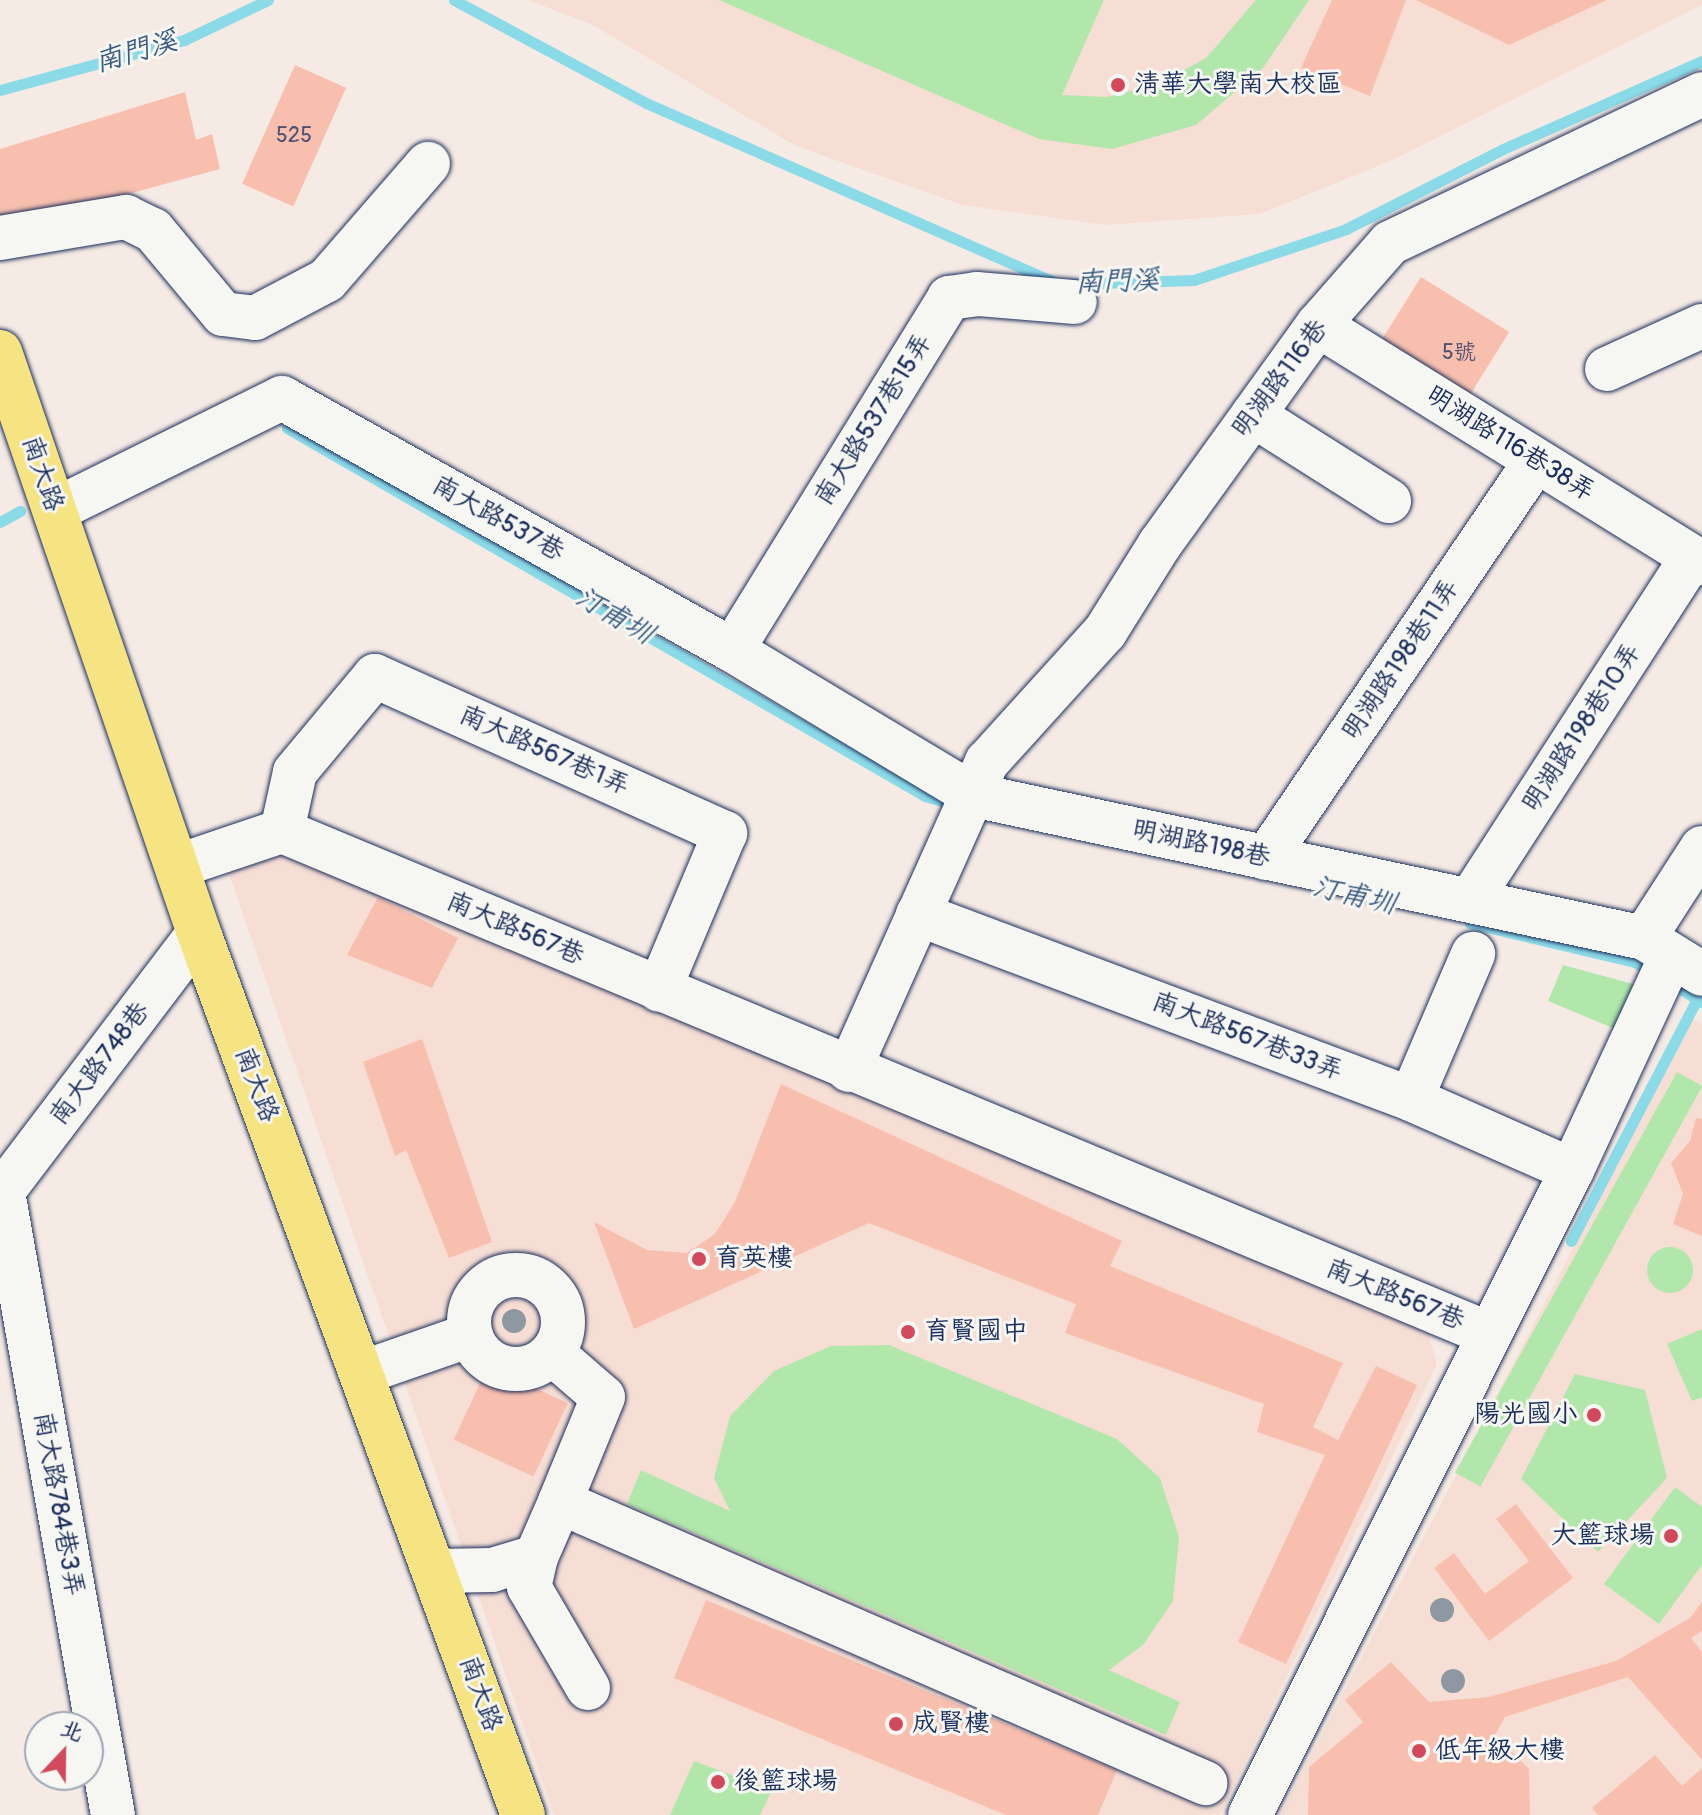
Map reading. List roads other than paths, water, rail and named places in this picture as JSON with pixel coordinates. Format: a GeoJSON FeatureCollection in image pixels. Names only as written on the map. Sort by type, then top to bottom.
{"type":"FeatureCollection","features":[{"type":"Feature","properties":{"kind":"main road","name":"南大路"},"geometry":{"type":"LineString","coordinates":[[0,352],[199,933],[364,1372],[523,1815]]}},
{"type":"Feature","properties":{"kind":"lane","name":"明湖路116巷"},"geometry":{"type":"LineString","coordinates":[[973,795],[987,762],[1105,632],[1160,544],[1318,325],[1390,243],[1702,94]]}},
{"type":"Feature","properties":{"kind":"lane"},"geometry":{"type":"LineString","coordinates":[[0,238],[126,217],[153,230],[223,314],[255,318],[327,280],[428,164]]}},
{"type":"Feature","properties":{"kind":"lane","name":"南大路537巷15弄"},"geometry":{"type":"LineString","coordinates":[[732,650],[949,298],[977,294],[1075,302]]}},
{"type":"Feature","properties":{"kind":"lane","name":"明湖路116巷38弄"},"geometry":{"type":"LineString","coordinates":[[1318,325],[1697,560]]}},
{"type":"Feature","properties":{"kind":"lane"},"geometry":{"type":"LineString","coordinates":[[1607,369],[1702,326]]}},
{"type":"Feature","properties":{"kind":"lane","name":"南大路537巷"},"geometry":{"type":"LineString","coordinates":[[55,510],[282,398],[732,650],[973,795]]}},
{"type":"Feature","properties":{"kind":"lane"},"geometry":{"type":"LineString","coordinates":[[1253,415],[1389,501]]}},
{"type":"Feature","properties":{"kind":"lane","name":"明湖路198巷11弄"},"geometry":{"type":"LineString","coordinates":[[1266,858],[1536,461]]}},
{"type":"Feature","properties":{"kind":"lane","name":"明湖路198巷10弄"},"geometry":{"type":"LineString","coordinates":[[1471,899],[1697,560]]}},
{"type":"Feature","properties":{"kind":"lane","name":"南大路567巷1弄"},"geometry":{"type":"LineString","coordinates":[[282,831],[295,772],[375,676],[725,833],[659,990]]}},
{"type":"Feature","properties":{"kind":"lane"},"geometry":{"type":"LineString","coordinates":[[849,1070],[973,795]]}},
{"type":"Feature","properties":{"kind":"lane","name":"明湖路198巷"},"geometry":{"type":"LineString","coordinates":[[973,795],[1471,899],[1667,967]]}},
{"type":"Feature","properties":{"kind":"lane"},"geometry":{"type":"LineString","coordinates":[[178,866],[282,831]]}},
{"type":"Feature","properties":{"kind":"lane","name":"南大路567巷"},"geometry":{"type":"LineString","coordinates":[[282,831],[849,1070],[1489,1334],[1250,1815]]}},
{"type":"Feature","properties":{"kind":"lane"},"geometry":{"type":"LineString","coordinates":[[1489,1334],[1572,1170],[1667,967],[1702,848]]}},
{"type":"Feature","properties":{"kind":"lane","name":"南大路567巷33弄"},"geometry":{"type":"LineString","coordinates":[[918,914],[1411,1099],[1572,1170]]}},
{"type":"Feature","properties":{"kind":"lane","name":"南大路748巷"},"geometry":{"type":"LineString","coordinates":[[2,1194],[199,933]]}},
{"type":"Feature","properties":{"kind":"lane"},"geometry":{"type":"LineString","coordinates":[[1411,1099],[1473,954]]}},
{"type":"Feature","properties":{"kind":"lane","name":"南大路784巷3弄"},"geometry":{"type":"LineString","coordinates":[[2,1194],[113,1815]]}},
{"type":"Feature","properties":{"kind":"lane"},"geometry":{"type":"LineString","coordinates":[[529,1277],[544,1284],[561,1309],[560,1340],[552,1353],[528,1368],[500,1365],[487,1358],[471,1335],[472,1307],[478,1294],[501,1278],[529,1277]]}},
{"type":"Feature","properties":{"kind":"lane"},"geometry":{"type":"LineString","coordinates":[[364,1372],[471,1335]]}},
{"type":"Feature","properties":{"kind":"lane"},"geometry":{"type":"LineString","coordinates":[[552,1353],[603,1397],[536,1557],[529,1587],[588,1688]]}},
{"type":"Feature","properties":{"kind":"lane"},"geometry":{"type":"LineString","coordinates":[[560,1502],[1205,1783]]}},
{"type":"Feature","properties":{"kind":"lane"},"geometry":{"type":"LineString","coordinates":[[436,1571],[492,1570],[536,1557]]}},
{"type":"Feature","properties":{"kind":"waterway","name":"南門溪"},"geometry":{"type":"LineString","coordinates":[[0,90],[184,40],[268,0]]}},
{"type":"Feature","properties":{"kind":"waterway","name":"南門溪"},"geometry":{"type":"LineString","coordinates":[[454,0],[646,103],[1056,283]]}},
{"type":"Feature","properties":{"kind":"waterway","name":"南門溪"},"geometry":{"type":"LineString","coordinates":[[1072,284],[1194,280],[1346,229],[1503,149],[1702,61]]}},
{"type":"Feature","properties":{"kind":"waterway","name":"汀甫圳"},"geometry":{"type":"LineString","coordinates":[[287,428],[925,796],[942,801]]}},
{"type":"Feature","properties":{"kind":"waterway","name":"汀甫圳"},"geometry":{"type":"LineString","coordinates":[[0,522],[20,511]]}},
{"type":"Feature","properties":{"kind":"waterway","name":"汀甫圳"},"geometry":{"type":"LineString","coordinates":[[1470,923],[1635,962],[1653,973]]}},
{"type":"Feature","properties":{"kind":"waterway","name":"汀甫圳"},"geometry":{"type":"LineString","coordinates":[[1668,981],[1702,1002]]}},
{"type":"Feature","properties":{"kind":"waterway"},"geometry":{"type":"LineString","coordinates":[[1571,1241],[1697,999]]}},
{"type":"Feature","properties":{"kind":"place","name":"清華大學南大校區"},"geometry":{"type":"Point","coordinates":[1118,85]}},
{"type":"Feature","properties":{"kind":"place","name":"育英樓"},"geometry":{"type":"Point","coordinates":[699,1259]}},
{"type":"Feature","properties":{"kind":"place","name":"育賢國中"},"geometry":{"type":"Point","coordinates":[908,1332]}},
{"type":"Feature","properties":{"kind":"place","name":"陽光國小"},"geometry":{"type":"Point","coordinates":[1594,1415]}},
{"type":"Feature","properties":{"kind":"place","name":"大籃球場"},"geometry":{"type":"Point","coordinates":[1671,1536]}},
{"type":"Feature","properties":{"kind":"place","name":"成賢樓"},"geometry":{"type":"Point","coordinates":[896,1724]}},
{"type":"Feature","properties":{"kind":"place","name":"低年級大樓"},"geometry":{"type":"Point","coordinates":[1419,1751]}},
{"type":"Feature","properties":{"kind":"place","name":"後籃球場"},"geometry":{"type":"Point","coordinates":[718,1782]}}]}
